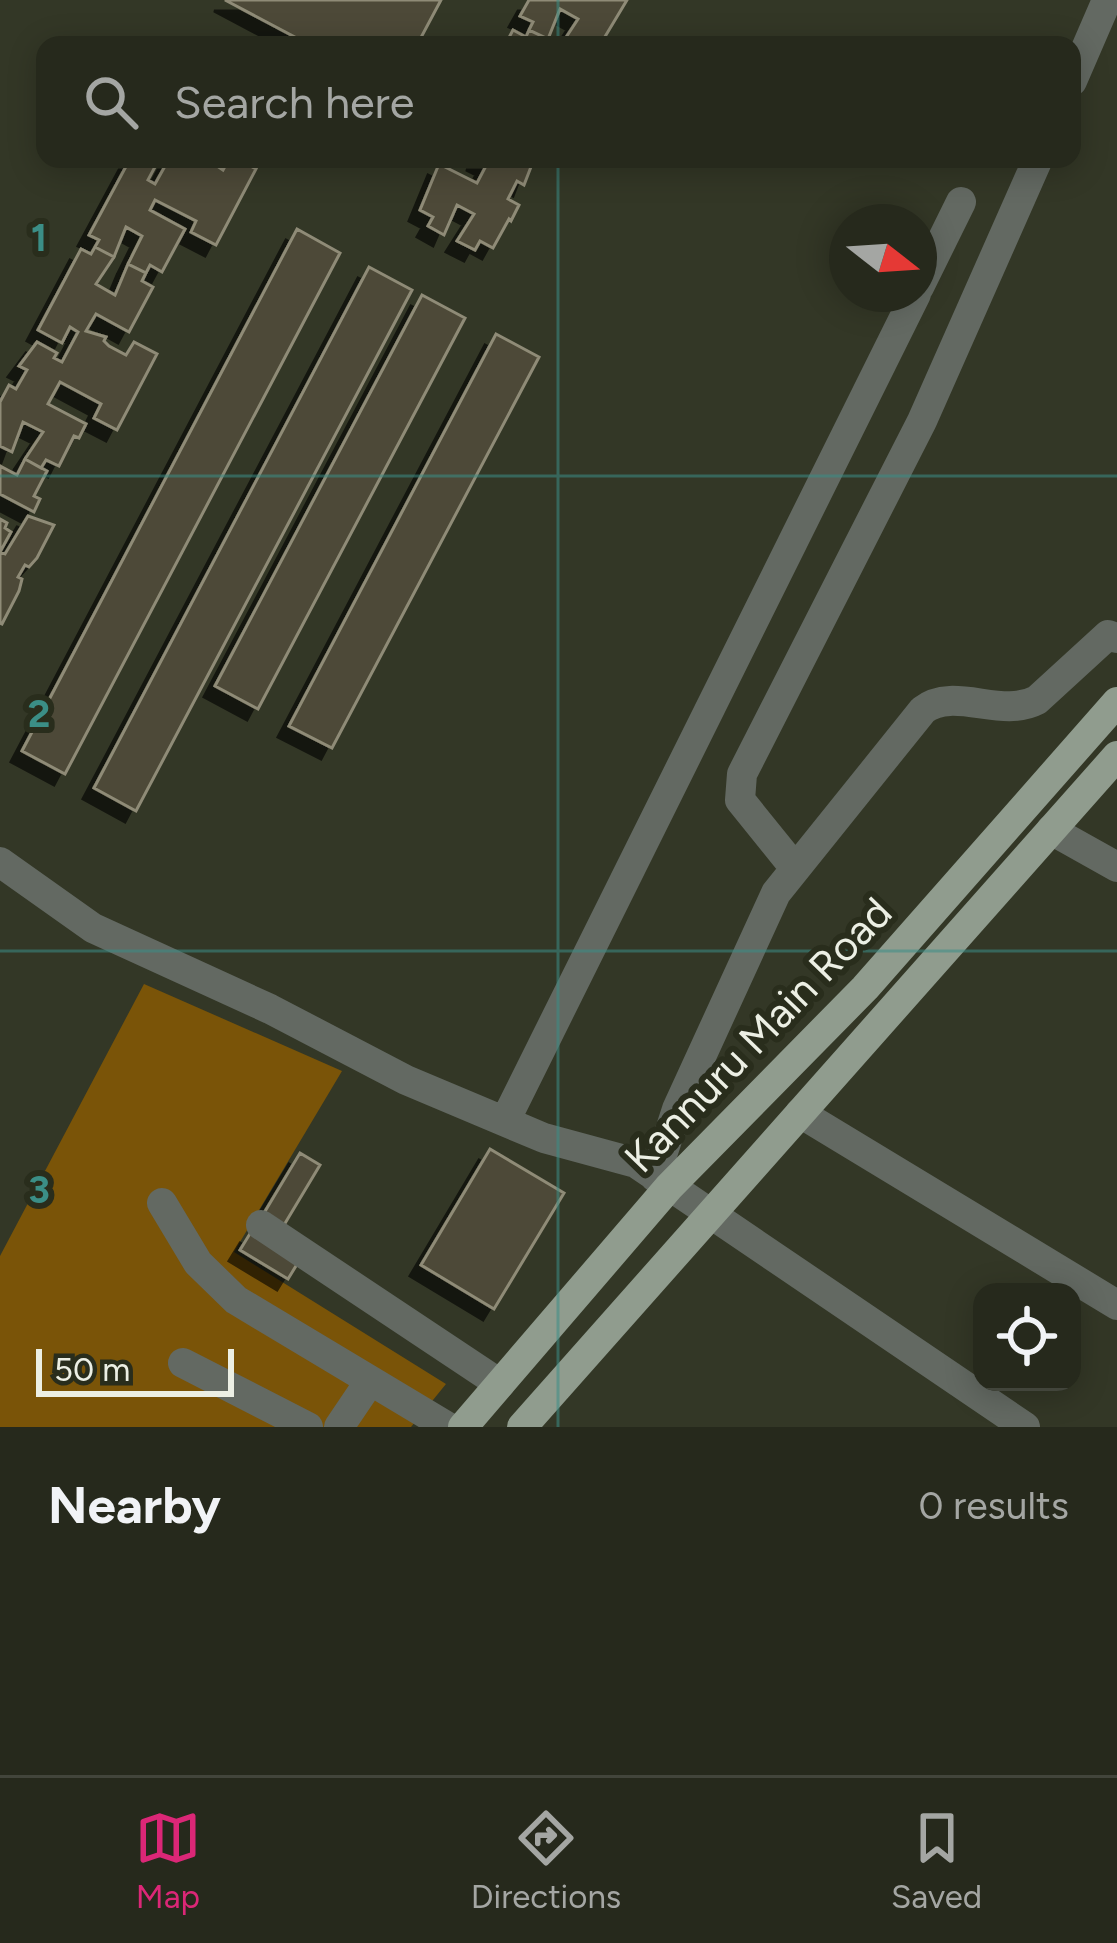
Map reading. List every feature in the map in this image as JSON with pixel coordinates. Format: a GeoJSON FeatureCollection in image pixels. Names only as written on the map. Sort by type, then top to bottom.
{"type":"FeatureCollection","features":[{"type":"Feature","properties":{"kind":"main road","name":"Kannuru Main Road"},"geometry":{"type":"LineString","coordinates":[[463,1427],[662,1182],[865,988],[1117,703]]}},
{"type":"Feature","properties":{"kind":"main road"},"geometry":{"type":"LineString","coordinates":[[522,1427],[1117,756]]}},
{"type":"Feature","properties":{"kind":"street"},"geometry":{"type":"LineString","coordinates":[[1081,61],[1108,0]]}},
{"type":"Feature","properties":{"kind":"street"},"geometry":{"type":"LineString","coordinates":[[794,867],[740,800],[742,774],[922,421],[1034,168]]}},
{"type":"Feature","properties":{"kind":"street"},"geometry":{"type":"LineString","coordinates":[[937,251],[961,202]]}},
{"type":"Feature","properties":{"kind":"street"},"geometry":{"type":"LineString","coordinates":[[505,1121],[907,312]]}},
{"type":"Feature","properties":{"kind":"street"},"geometry":{"type":"LineString","coordinates":[[662,1182],[677,1109],[776,893],[794,867],[931,704],[1024,707],[1114,631]]}},
{"type":"Feature","properties":{"kind":"street"},"geometry":{"type":"LineString","coordinates":[[1051,830],[1117,866]]}},
{"type":"Feature","properties":{"kind":"street"},"geometry":{"type":"LineString","coordinates":[[0,862],[93,928],[406,1080],[544,1138],[636,1162],[1025,1427]]}},
{"type":"Feature","properties":{"kind":"street"},"geometry":{"type":"LineString","coordinates":[[800,1112],[1117,1305]]}},
{"type":"Feature","properties":{"kind":"street"},"geometry":{"type":"LineString","coordinates":[[162,1203],[198,1263],[236,1300],[448,1427]]}},
{"type":"Feature","properties":{"kind":"street"},"geometry":{"type":"LineString","coordinates":[[261,1225],[500,1384]]}},
{"type":"Feature","properties":{"kind":"street"},"geometry":{"type":"LineString","coordinates":[[183,1364],[308,1427]]}},
{"type":"Feature","properties":{"kind":"street"},"geometry":{"type":"LineString","coordinates":[[339,1427],[370,1381]]}},
{"type":"Feature","properties":{"kind":"shaded area"},"geometry":{"type":"Polygon","coordinates":[[[144,984],[342,1071],[234,1252],[446,1384],[411,1427],[0,1427],[0,1256],[144,984]]]}},
{"type":"Feature","properties":{"kind":"building"},"geometry":{"type":"Polygon","coordinates":[[[225,0],[441,0],[422,36],[293,36],[225,0]]]}},
{"type":"Feature","properties":{"kind":"building"},"geometry":{"type":"Polygon","coordinates":[[[529,0],[627,0],[605,36],[567,36],[578,19],[560,9],[549,36],[529,30],[533,22],[520,16],[529,0]]]}},
{"type":"Feature","properties":{"kind":"building"},"geometry":{"type":"Polygon","coordinates":[[[125,168],[154,168],[148,180],[155,184],[164,168],[256,169],[216,245],[191,232],[196,221],[155,200],[150,210],[185,229],[162,272],[150,265],[146,273],[128,264],[142,236],[126,227],[114,257],[95,247],[99,240],[89,235],[125,168]]]}},
{"type":"Feature","properties":{"kind":"building"},"geometry":{"type":"Polygon","coordinates":[[[437,168],[477,183],[485,168],[531,168],[524,185],[517,181],[508,199],[519,205],[493,248],[480,241],[475,250],[457,241],[474,214],[457,205],[444,235],[428,226],[433,217],[420,210],[437,168]]]}},
{"type":"Feature","properties":{"kind":"building"},"geometry":{"type":"Polygon","coordinates":[[[297,229],[340,253],[65,774],[22,751],[297,229]]]}},
{"type":"Feature","properties":{"kind":"building"},"geometry":{"type":"Polygon","coordinates":[[[95,247],[114,257],[96,284],[115,295],[128,264],[146,273],[142,281],[153,287],[129,332],[96,314],[86,331],[106,337],[109,346],[126,355],[134,342],[157,354],[117,430],[94,418],[101,404],[60,382],[48,404],[86,424],[79,438],[74,436],[59,466],[46,460],[41,468],[25,459],[43,432],[23,422],[12,452],[0,446],[0,402],[9,385],[16,389],[27,370],[19,366],[37,342],[57,353],[54,358],[62,362],[78,332],[70,327],[62,343],[38,330],[81,249],[91,254],[95,247]]]}},
{"type":"Feature","properties":{"kind":"building"},"geometry":{"type":"Polygon","coordinates":[[[369,267],[412,290],[136,811],[94,788],[369,267]]]}},
{"type":"Feature","properties":{"kind":"building"},"geometry":{"type":"Polygon","coordinates":[[[422,295],[465,318],[258,709],[215,686],[422,295]]]}},
{"type":"Feature","properties":{"kind":"building"},"geometry":{"type":"Polygon","coordinates":[[[496,334],[539,357],[332,748],[289,726],[496,334]]]}},
{"type":"Feature","properties":{"kind":"building"},"geometry":{"type":"Polygon","coordinates":[[[25,459],[47,471],[34,496],[40,499],[34,512],[0,494],[0,466],[17,475],[25,459]]]}},
{"type":"Feature","properties":{"kind":"building"},"geometry":{"type":"Polygon","coordinates":[[[28,516],[54,525],[37,558],[18,577],[22,579],[19,591],[2,624],[0,623],[0,552],[5,554],[28,516]]]}},
{"type":"Feature","properties":{"kind":"building"},"geometry":{"type":"Polygon","coordinates":[[[0,519],[11,532],[0,552],[0,519]]]}},
{"type":"Feature","properties":{"kind":"building"},"geometry":{"type":"Polygon","coordinates":[[[490,1149],[564,1193],[494,1309],[421,1265],[490,1149]]]}},
{"type":"Feature","properties":{"kind":"building"},"geometry":{"type":"Polygon","coordinates":[[[300,1153],[320,1165],[281,1230],[261,1218],[300,1153]]]}},
{"type":"Feature","properties":{"kind":"building"},"geometry":{"type":"Polygon","coordinates":[[[251,1232],[299,1261],[288,1279],[240,1250],[251,1232]]]}}]}
